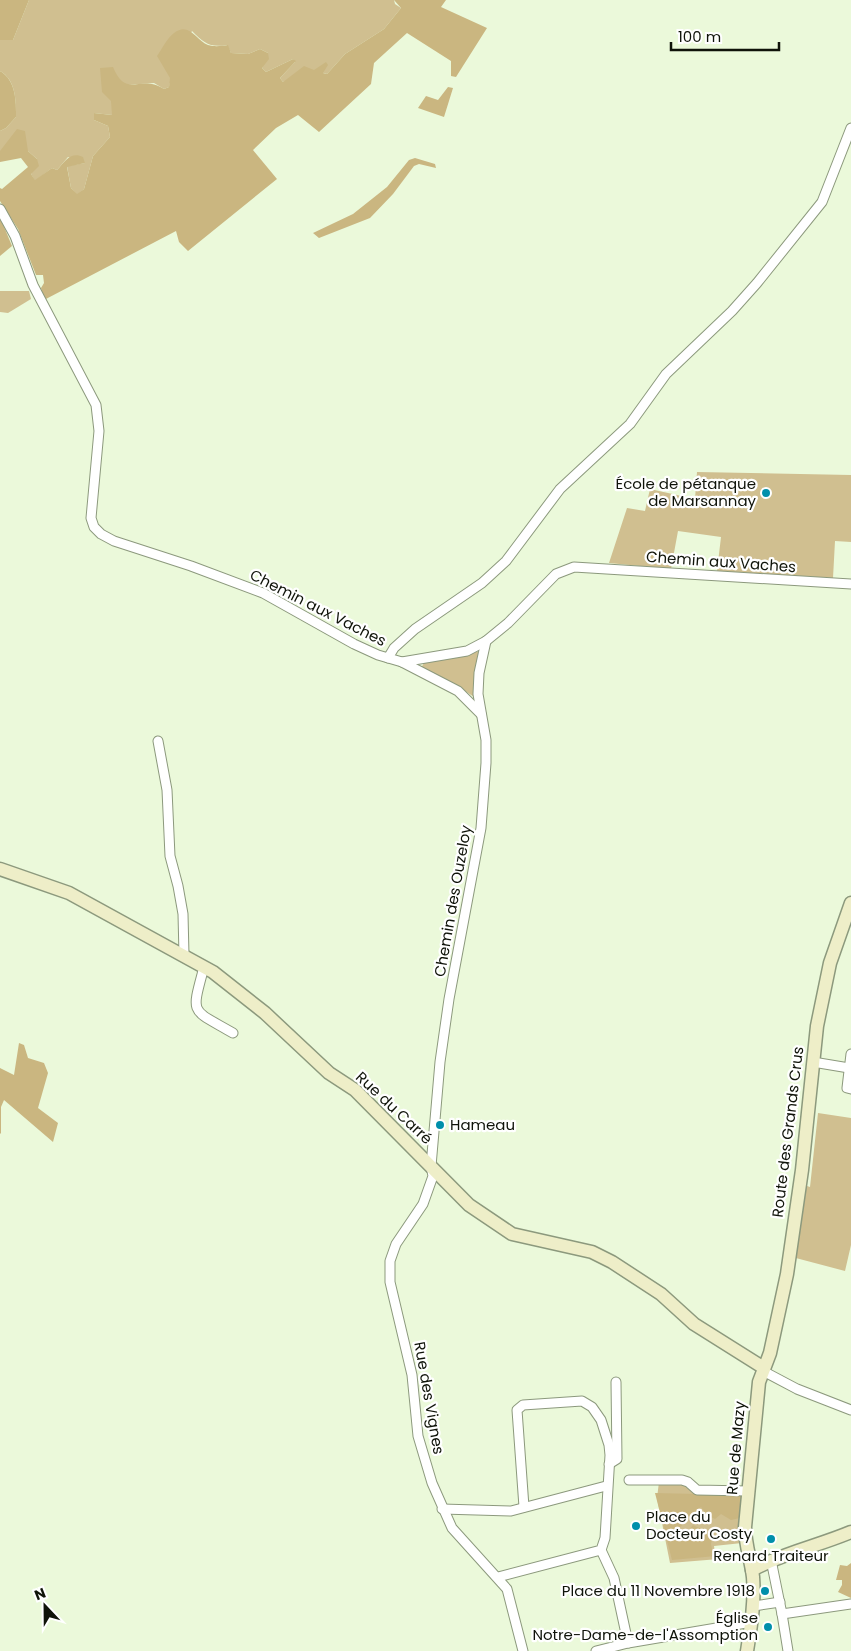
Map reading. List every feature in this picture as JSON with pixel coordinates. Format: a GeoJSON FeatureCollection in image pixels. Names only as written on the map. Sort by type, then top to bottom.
{"type":"FeatureCollection","features":[{"type":"Feature","properties":{"kind":"main road","name":"Rue du Carré"},"geometry":{"type":"LineString","coordinates":[[0,869],[69,893],[204,967],[264,1013],[329,1073],[355,1090],[469,1205],[512,1234],[592,1252],[612,1262],[660,1294],[694,1324],[764,1369]]}},
{"type":"Feature","properties":{"kind":"main road","name":"Route des Grands Crus"},"geometry":{"type":"LineString","coordinates":[[764,1369],[770,1353],[787,1274],[802,1170],[817,1026],[830,963],[851,903]]}},
{"type":"Feature","properties":{"kind":"main road","name":"Rue de Mazy"},"geometry":{"type":"LineString","coordinates":[[747,1651],[754,1606],[752,1570],[745,1546],[748,1491],[756,1398],[764,1369]]}},
{"type":"Feature","properties":{"kind":"main road"},"geometry":{"type":"LineString","coordinates":[[752,1570],[771,1560],[818,1546],[851,1532]]}},
{"type":"Feature","properties":{"kind":"street"},"geometry":{"type":"LineString","coordinates":[[388,658],[394,648],[415,629],[482,583],[506,562],[560,489],[630,424],[666,374],[732,311],[757,283],[822,202],[851,128]]}},
{"type":"Feature","properties":{"kind":"street","name":"Chemin aux Vaches"},"geometry":{"type":"LineString","coordinates":[[0,209],[15,236],[33,285],[96,405],[99,436],[91,518],[94,527],[114,541],[199,568],[271,596],[339,636],[388,658],[402,662],[467,651],[486,641],[508,623],[556,574],[574,567],[851,584]]}},
{"type":"Feature","properties":{"kind":"street","name":"Chemin des Ouzeloy"},"geometry":{"type":"LineString","coordinates":[[430,1166],[440,1062],[449,999],[481,828],[486,763],[478,694],[479,674],[486,641]]}},
{"type":"Feature","properties":{"kind":"street"},"geometry":{"type":"LineString","coordinates":[[402,662],[458,691],[481,714]]}},
{"type":"Feature","properties":{"kind":"street"},"geometry":{"type":"LineString","coordinates":[[158,741],[167,790],[170,856],[183,914],[184,955]]}},
{"type":"Feature","properties":{"kind":"street"},"geometry":{"type":"LineString","coordinates":[[204,967],[194,1003],[198,1012],[233,1033]]}},
{"type":"Feature","properties":{"kind":"street"},"geometry":{"type":"LineString","coordinates":[[851,1054],[847,1088],[851,1089]]}},
{"type":"Feature","properties":{"kind":"street"},"geometry":{"type":"LineString","coordinates":[[813,1062],[849,1068]]}},
{"type":"Feature","properties":{"kind":"street","name":"Rue des Vignes"},"geometry":{"type":"LineString","coordinates":[[430,1166],[433,1176],[423,1204],[401,1235],[391,1256],[390,1282],[408,1350],[418,1436],[442,1509],[452,1528],[498,1577],[507,1590],[523,1651]]}},
{"type":"Feature","properties":{"kind":"street"},"geometry":{"type":"LineString","coordinates":[[764,1369],[797,1388],[851,1410]]}},
{"type":"Feature","properties":{"kind":"street"},"geometry":{"type":"LineString","coordinates":[[609,1464],[617,1459],[616,1382]]}},
{"type":"Feature","properties":{"kind":"street"},"geometry":{"type":"LineString","coordinates":[[524,1507],[517,1410],[523,1405],[582,1401],[592,1407],[601,1420],[609,1445],[605,1538],[601,1550],[614,1578],[623,1646]]}},
{"type":"Feature","properties":{"kind":"street"},"geometry":{"type":"LineString","coordinates":[[629,1480],[682,1480],[688,1482],[697,1490],[748,1491]]}},
{"type":"Feature","properties":{"kind":"street"},"geometry":{"type":"LineString","coordinates":[[442,1509],[511,1511],[606,1486]]}},
{"type":"Feature","properties":{"kind":"street"},"geometry":{"type":"LineString","coordinates":[[498,1577],[601,1550]]}},
{"type":"Feature","properties":{"kind":"street"},"geometry":{"type":"LineString","coordinates":[[771,1560],[788,1651]]}},
{"type":"Feature","properties":{"kind":"street"},"geometry":{"type":"LineString","coordinates":[[754,1606],[780,1602]]}},
{"type":"Feature","properties":{"kind":"street"},"geometry":{"type":"LineString","coordinates":[[782,1614],[851,1604]]}},
{"type":"Feature","properties":{"kind":"street"},"geometry":{"type":"LineString","coordinates":[[596,1651],[752,1622]]}},
{"type":"Feature","properties":{"kind":"shaded area"},"geometry":{"type":"Polygon","coordinates":[[[0,0],[29,0],[13,40],[0,40],[0,0]]]}},
{"type":"Feature","properties":{"kind":"shaded area"},"geometry":{"type":"Polygon","coordinates":[[[29,0],[394,0],[395,4],[401,8],[384,29],[345,54],[327,74],[314,70],[283,82],[280,78],[295,62],[293,59],[266,72],[262,68],[268,53],[260,49],[248,54],[231,53],[227,45],[216,46],[208,44],[192,31],[171,78],[169,87],[164,89],[154,83],[126,85],[118,80],[112,101],[112,115],[94,113],[94,120],[108,126],[110,137],[93,156],[84,189],[77,195],[71,188],[67,166],[85,163],[68,157],[57,170],[52,168],[35,181],[31,174],[37,159],[28,151],[0,151],[0,131],[6,128],[16,117],[12,85],[0,71],[0,40],[13,40],[29,0]]]}},
{"type":"Feature","properties":{"kind":"shaded area"},"geometry":{"type":"Polygon","coordinates":[[[394,0],[446,0],[441,7],[487,28],[456,77],[451,76],[451,61],[407,33],[374,63],[371,84],[319,132],[298,115],[276,128],[253,150],[277,179],[188,251],[179,242],[176,231],[44,300],[41,288],[44,283],[43,275],[36,275],[18,229],[0,201],[0,188],[2,189],[28,167],[21,158],[0,162],[0,151],[17,129],[25,131],[28,151],[37,159],[39,166],[31,174],[35,180],[52,168],[57,170],[72,156],[79,155],[83,157],[85,163],[67,167],[71,188],[77,194],[84,189],[93,156],[110,137],[108,126],[94,120],[94,113],[112,115],[111,101],[102,92],[100,68],[113,67],[118,77],[123,82],[129,84],[147,83],[164,89],[169,87],[170,78],[157,56],[171,35],[184,29],[208,45],[228,45],[231,53],[248,54],[260,49],[268,53],[269,59],[262,68],[266,72],[293,59],[296,61],[280,78],[283,82],[304,66],[314,70],[326,62],[328,65],[323,73],[327,74],[345,54],[384,29],[401,8],[394,0]]]}},
{"type":"Feature","properties":{"kind":"shaded area"},"geometry":{"type":"Polygon","coordinates":[[[0,71],[12,85],[16,117],[6,128],[0,131],[0,71]]]}},
{"type":"Feature","properties":{"kind":"shaded area"},"geometry":{"type":"Polygon","coordinates":[[[448,87],[453,88],[444,117],[418,108],[426,96],[438,100],[448,87]]]}},
{"type":"Feature","properties":{"kind":"shaded area"},"geometry":{"type":"Polygon","coordinates":[[[415,158],[435,164],[436,168],[419,164],[414,166],[393,194],[370,218],[319,238],[313,233],[353,214],[387,187],[409,160],[415,158]]]}},
{"type":"Feature","properties":{"kind":"shaded area"},"geometry":{"type":"Polygon","coordinates":[[[0,217],[12,246],[0,256],[0,217]]]}},
{"type":"Feature","properties":{"kind":"shaded area"},"geometry":{"type":"Polygon","coordinates":[[[0,291],[29,291],[31,299],[8,313],[0,312],[0,291]]]}},
{"type":"Feature","properties":{"kind":"shaded area"},"geometry":{"type":"Polygon","coordinates":[[[697,472],[851,475],[851,542],[835,541],[833,578],[717,571],[721,537],[678,531],[671,569],[609,563],[627,508],[645,511],[650,489],[695,499],[697,472]]]}},
{"type":"Feature","properties":{"kind":"shaded area"},"geometry":{"type":"Polygon","coordinates":[[[476,651],[479,652],[474,697],[455,684],[421,668],[424,663],[476,651]]]}},
{"type":"Feature","properties":{"kind":"shaded area"},"geometry":{"type":"Polygon","coordinates":[[[19,1043],[24,1045],[28,1058],[44,1063],[48,1073],[38,1108],[58,1123],[53,1142],[4,1100],[1,1107],[0,1133],[0,1068],[14,1075],[19,1043]]]}},
{"type":"Feature","properties":{"kind":"shaded area"},"geometry":{"type":"Polygon","coordinates":[[[818,1113],[851,1118],[851,1245],[845,1271],[792,1257],[804,1185],[810,1187],[818,1113]]]}},
{"type":"Feature","properties":{"kind":"shaded area"},"geometry":{"type":"Polygon","coordinates":[[[659,1482],[685,1483],[697,1492],[743,1492],[742,1543],[714,1546],[715,1553],[721,1553],[722,1557],[719,1559],[670,1563],[657,1498],[659,1482]]]}},
{"type":"Feature","properties":{"kind":"shaded area"},"geometry":{"type":"Polygon","coordinates":[[[655,1493],[741,1495],[740,1518],[731,1520],[721,1514],[715,1519],[707,1515],[701,1507],[678,1529],[687,1533],[693,1525],[713,1535],[711,1544],[713,1554],[716,1556],[672,1560],[655,1493]]]}},
{"type":"Feature","properties":{"kind":"shaded area"},"geometry":{"type":"Polygon","coordinates":[[[851,1563],[851,1598],[838,1592],[842,1585],[842,1580],[836,1580],[840,1565],[847,1566],[851,1563]]]}},
{"type":"Feature","properties":{"kind":"place","name":"École de pétanque de Marsannay"},"geometry":{"type":"Point","coordinates":[766,493]}},
{"type":"Feature","properties":{"kind":"place","name":"Hameau"},"geometry":{"type":"Point","coordinates":[440,1125]}},
{"type":"Feature","properties":{"kind":"place","name":"Place du Docteur Costy"},"geometry":{"type":"Point","coordinates":[636,1526]}},
{"type":"Feature","properties":{"kind":"place","name":"Renard Traiteur"},"geometry":{"type":"Point","coordinates":[771,1539]}},
{"type":"Feature","properties":{"kind":"place","name":"Place du 11 Novembre 1918"},"geometry":{"type":"Point","coordinates":[765,1591]}},
{"type":"Feature","properties":{"kind":"place","name":"Église Notre-Dame-de-l'Assomption"},"geometry":{"type":"Point","coordinates":[768,1627]}}]}
